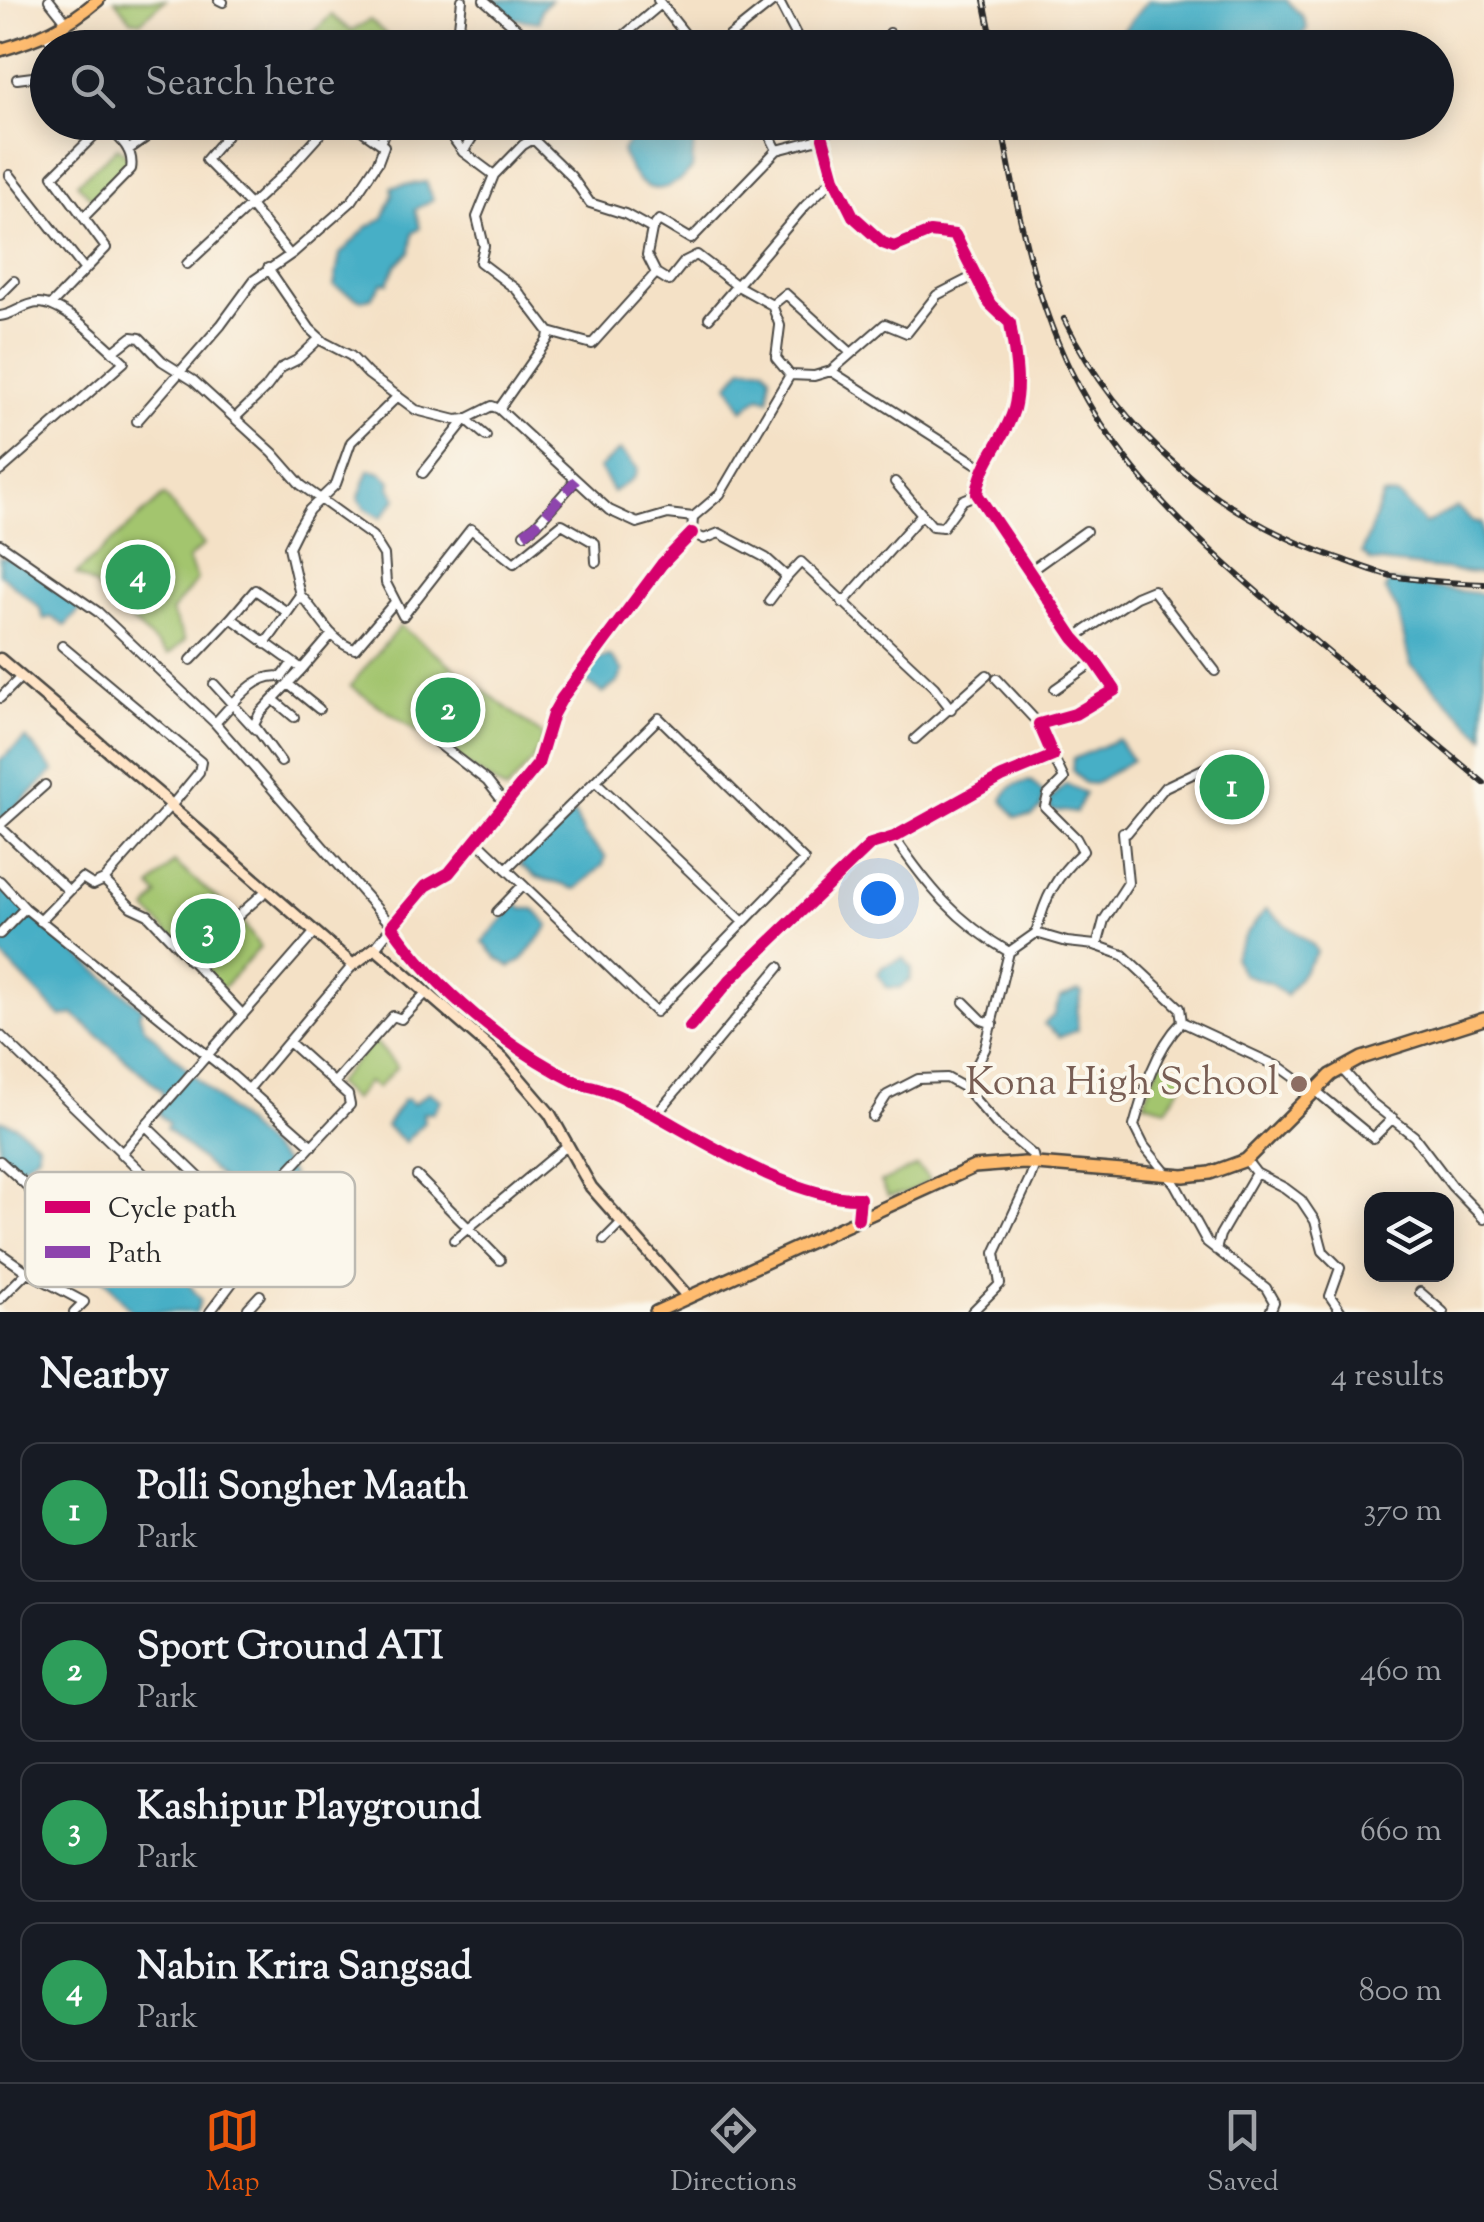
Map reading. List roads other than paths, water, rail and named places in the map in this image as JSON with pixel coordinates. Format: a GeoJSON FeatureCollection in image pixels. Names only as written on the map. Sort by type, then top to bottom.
{"type":"FeatureCollection","features":[{"type":"Feature","properties":{"kind":"main road"},"geometry":{"type":"LineString","coordinates":[[57,30],[98,0]]}},
{"type":"Feature","properties":{"kind":"main road"},"geometry":{"type":"LineString","coordinates":[[0,50],[30,40]]}},
{"type":"Feature","properties":{"kind":"main road"},"geometry":{"type":"LineString","coordinates":[[656,1312],[974,1168],[1035,1164],[1168,1175],[1210,1174],[1246,1160],[1342,1069],[1406,1041],[1484,1019]]}},
{"type":"Feature","properties":{"kind":"street"},"geometry":{"type":"LineString","coordinates":[[49,0],[68,24]]}},
{"type":"Feature","properties":{"kind":"street"},"geometry":{"type":"LineString","coordinates":[[456,30],[462,0]]}},
{"type":"Feature","properties":{"kind":"street"},"geometry":{"type":"LineString","coordinates":[[484,0],[518,30]]}},
{"type":"Feature","properties":{"kind":"street"},"geometry":{"type":"LineString","coordinates":[[738,30],[776,0],[794,30]]}},
{"type":"Feature","properties":{"kind":"street"},"geometry":{"type":"LineString","coordinates":[[630,30],[660,2],[682,30]]}},
{"type":"Feature","properties":{"kind":"street"},"geometry":{"type":"LineString","coordinates":[[17,80],[30,78]]}},
{"type":"Feature","properties":{"kind":"street"},"geometry":{"type":"LineString","coordinates":[[52,306],[106,248],[53,176],[88,140]]}},
{"type":"Feature","properties":{"kind":"street"},"geometry":{"type":"LineString","coordinates":[[84,217],[130,169],[128,150],[119,140]]}},
{"type":"Feature","properties":{"kind":"street"},"geometry":{"type":"LineString","coordinates":[[128,150],[142,140]]}},
{"type":"Feature","properties":{"kind":"street"},"geometry":{"type":"LineString","coordinates":[[223,140],[206,160],[249,204],[290,256]]}},
{"type":"Feature","properties":{"kind":"street"},"geometry":{"type":"LineString","coordinates":[[187,264],[314,140]]}},
{"type":"Feature","properties":{"kind":"street"},"geometry":{"type":"LineString","coordinates":[[454,140],[494,176]]}},
{"type":"Feature","properties":{"kind":"street"},"geometry":{"type":"LineString","coordinates":[[463,152],[471,140]]}},
{"type":"Feature","properties":{"kind":"street"},"geometry":{"type":"LineString","coordinates":[[531,140],[494,176],[479,205],[477,218],[484,246],[480,262],[518,290],[549,332],[592,344],[656,273]]}},
{"type":"Feature","properties":{"kind":"street"},"geometry":{"type":"LineString","coordinates":[[534,140],[571,176],[590,202],[625,214],[652,230]]}},
{"type":"Feature","properties":{"kind":"street"},"geometry":{"type":"LineString","coordinates":[[772,140],[777,150]]}},
{"type":"Feature","properties":{"kind":"street"},"geometry":{"type":"LineString","coordinates":[[814,140],[777,150],[691,239],[659,220],[652,230],[647,255],[656,273],[669,281],[684,261],[697,255],[736,285],[772,305],[780,326],[776,358],[790,375],[814,376],[831,371],[885,324],[907,333],[938,295],[976,276]]}},
{"type":"Feature","properties":{"kind":"street"},"geometry":{"type":"LineString","coordinates":[[823,140],[834,178],[853,216],[883,244],[894,247],[930,232],[955,234],[990,304],[1010,323],[1015,361],[1013,412],[983,468],[976,494]]}},
{"type":"Feature","properties":{"kind":"street"},"geometry":{"type":"LineString","coordinates":[[137,421],[254,280],[290,256],[352,200],[378,162],[381,141]]}},
{"type":"Feature","properties":{"kind":"street"},"geometry":{"type":"LineString","coordinates":[[10,175],[84,270]]}},
{"type":"Feature","properties":{"kind":"street"},"geometry":{"type":"LineString","coordinates":[[709,318],[834,178]]}},
{"type":"Feature","properties":{"kind":"street"},"geometry":{"type":"LineString","coordinates":[[268,268],[320,338],[351,356],[416,410],[456,420],[492,406],[623,519],[637,523],[668,514],[693,517]]}},
{"type":"Feature","properties":{"kind":"street"},"geometry":{"type":"LineString","coordinates":[[0,295],[14,281]]}},
{"type":"Feature","properties":{"kind":"street"},"geometry":{"type":"LineString","coordinates":[[772,305],[786,294],[850,352]]}},
{"type":"Feature","properties":{"kind":"street"},"geometry":{"type":"LineString","coordinates":[[0,316],[26,305],[58,307],[124,362],[0,471]]}},
{"type":"Feature","properties":{"kind":"street"},"geometry":{"type":"LineString","coordinates":[[499,409],[548,340],[549,332]]}},
{"type":"Feature","properties":{"kind":"street"},"geometry":{"type":"LineString","coordinates":[[113,352],[137,336],[162,361],[194,381],[235,418],[302,486],[350,518],[378,544],[384,555],[386,583],[403,616],[471,529],[514,564],[562,524],[595,543],[596,562]]}},
{"type":"Feature","properties":{"kind":"street"},"geometry":{"type":"LineString","coordinates":[[235,418],[281,368],[297,360],[320,338]]}},
{"type":"Feature","properties":{"kind":"street"},"geometry":{"type":"LineString","coordinates":[[831,371],[983,468]]}},
{"type":"Feature","properties":{"kind":"street"},"geometry":{"type":"LineString","coordinates":[[248,1090],[353,965],[375,948],[426,886],[448,874],[538,764],[562,698],[662,564],[692,533],[693,517],[720,494],[790,375]]}},
{"type":"Feature","properties":{"kind":"street"},"geometry":{"type":"LineString","coordinates":[[394,602],[355,649],[344,646],[300,595],[289,547],[309,510],[343,470],[351,442],[398,396]]}},
{"type":"Feature","properties":{"kind":"street"},"geometry":{"type":"LineString","coordinates":[[466,419],[486,436]]}},
{"type":"Feature","properties":{"kind":"street"},"geometry":{"type":"LineString","coordinates":[[424,473],[466,419]]}},
{"type":"Feature","properties":{"kind":"street"},"geometry":{"type":"LineString","coordinates":[[524,534],[576,480]]}},
{"type":"Feature","properties":{"kind":"street"},"geometry":{"type":"LineString","coordinates":[[895,482],[932,526],[944,527],[963,500],[976,494]]}},
{"type":"Feature","properties":{"kind":"street"},"geometry":{"type":"LineString","coordinates":[[976,494],[1074,638],[1115,690],[1075,714],[1039,724]]}},
{"type":"Feature","properties":{"kind":"street"},"geometry":{"type":"LineString","coordinates":[[843,603],[922,514]]}},
{"type":"Feature","properties":{"kind":"street"},"geometry":{"type":"LineString","coordinates":[[1030,571],[1086,531]]}},
{"type":"Feature","properties":{"kind":"street"},"geometry":{"type":"LineString","coordinates":[[692,533],[704,539],[719,533],[766,558],[787,577]]}},
{"type":"Feature","properties":{"kind":"street"},"geometry":{"type":"LineString","coordinates":[[0,544],[98,612],[216,723],[432,976],[477,1017],[550,1068],[656,1116],[725,1154],[803,1189],[860,1198],[858,1218]]}},
{"type":"Feature","properties":{"kind":"street"},"geometry":{"type":"LineString","coordinates":[[768,600],[801,562],[934,687],[951,709]]}},
{"type":"Feature","properties":{"kind":"street"},"geometry":{"type":"LineString","coordinates":[[191,660],[254,590],[288,612]]}},
{"type":"Feature","properties":{"kind":"street"},"geometry":{"type":"LineString","coordinates":[[1074,638],[1153,590],[1215,670]]}},
{"type":"Feature","properties":{"kind":"street"},"geometry":{"type":"LineString","coordinates":[[266,644],[300,595]]}},
{"type":"Feature","properties":{"kind":"street"},"geometry":{"type":"LineString","coordinates":[[231,618],[302,669]]}},
{"type":"Feature","properties":{"kind":"street"},"geometry":{"type":"LineString","coordinates":[[255,729],[256,720],[332,634]]}},
{"type":"Feature","properties":{"kind":"street"},"geometry":{"type":"LineString","coordinates":[[40,921],[82,878],[93,886],[104,880],[200,772],[201,762],[62,646]]}},
{"type":"Feature","properties":{"kind":"street"},"geometry":{"type":"LineString","coordinates":[[0,660],[353,965]]}},
{"type":"Feature","properties":{"kind":"street"},"geometry":{"type":"LineString","coordinates":[[1055,690],[1094,660]]}},
{"type":"Feature","properties":{"kind":"street"},"geometry":{"type":"LineString","coordinates":[[216,723],[252,685],[269,676],[282,677],[292,664]]}},
{"type":"Feature","properties":{"kind":"street"},"geometry":{"type":"LineString","coordinates":[[915,739],[987,674]]}},
{"type":"Feature","properties":{"kind":"street"},"geometry":{"type":"LineString","coordinates":[[0,698],[21,678]]}},
{"type":"Feature","properties":{"kind":"street"},"geometry":{"type":"LineString","coordinates":[[965,1088],[985,1049],[1009,952],[1036,934],[1042,906],[1064,868],[1083,851],[1076,838],[1045,807],[1048,795],[1064,778],[1039,724],[997,679]]}},
{"type":"Feature","properties":{"kind":"street"},"geometry":{"type":"LineString","coordinates":[[214,684],[281,762]]}},
{"type":"Feature","properties":{"kind":"street"},"geometry":{"type":"LineString","coordinates":[[288,684],[318,709]]}},
{"type":"Feature","properties":{"kind":"street"},"geometry":{"type":"LineString","coordinates":[[274,700],[294,718]]}},
{"type":"Feature","properties":{"kind":"street"},"geometry":{"type":"LineString","coordinates":[[476,840],[506,869],[656,1012],[804,860],[659,718],[506,869]]}},
{"type":"Feature","properties":{"kind":"street"},"geometry":{"type":"LineString","coordinates":[[435,741],[487,781],[505,804]]}},
{"type":"Feature","properties":{"kind":"street"},"geometry":{"type":"LineString","coordinates":[[690,1027],[732,979],[871,844],[894,837],[1002,777],[1053,756]]}},
{"type":"Feature","properties":{"kind":"street"},"geometry":{"type":"LineString","coordinates":[[1098,946],[1104,920],[1128,884],[1123,832],[1165,787],[1205,768]]}},
{"type":"Feature","properties":{"kind":"street"},"geometry":{"type":"LineString","coordinates":[[596,780],[743,922]]}},
{"type":"Feature","properties":{"kind":"street"},"geometry":{"type":"LineString","coordinates":[[45,785],[0,826],[68,890]]}},
{"type":"Feature","properties":{"kind":"street"},"geometry":{"type":"LineString","coordinates":[[894,837],[944,904],[976,932],[1009,952]]}},
{"type":"Feature","properties":{"kind":"street"},"geometry":{"type":"LineString","coordinates":[[104,880],[131,906],[148,915],[243,1015]]}},
{"type":"Feature","properties":{"kind":"street"},"geometry":{"type":"LineString","coordinates":[[0,881],[40,921],[312,1146]]}},
{"type":"Feature","properties":{"kind":"street"},"geometry":{"type":"LineString","coordinates":[[497,912],[523,885]]}},
{"type":"Feature","properties":{"kind":"street"},"geometry":{"type":"LineString","coordinates":[[190,960],[266,890]]}},
{"type":"Feature","properties":{"kind":"street"},"geometry":{"type":"LineString","coordinates":[[0,934],[25,908]]}},
{"type":"Feature","properties":{"kind":"street"},"geometry":{"type":"LineString","coordinates":[[121,1154],[315,932]]}},
{"type":"Feature","properties":{"kind":"street"},"geometry":{"type":"LineString","coordinates":[[1036,934],[1123,955],[1180,1008],[1182,1022],[1158,1056],[1134,1126],[1204,1237],[1266,1288],[1274,1302],[1270,1312]]}},
{"type":"Feature","properties":{"kind":"street"},"geometry":{"type":"LineString","coordinates":[[375,948],[503,1060],[550,1114],[591,1187],[688,1297]]}},
{"type":"Feature","properties":{"kind":"street"},"geometry":{"type":"LineString","coordinates":[[656,1116],[779,967]]}},
{"type":"Feature","properties":{"kind":"street"},"geometry":{"type":"LineString","coordinates":[[334,1083],[393,1016],[400,1019],[426,993]]}},
{"type":"Feature","properties":{"kind":"street"},"geometry":{"type":"LineString","coordinates":[[964,1002],[982,1020],[993,1024]]}},
{"type":"Feature","properties":{"kind":"street"},"geometry":{"type":"LineString","coordinates":[[1182,1022],[1281,1068],[1372,1138],[1394,1118]]}},
{"type":"Feature","properties":{"kind":"street"},"geometry":{"type":"LineString","coordinates":[[0,1035],[90,1118],[139,1172]]}},
{"type":"Feature","properties":{"kind":"street"},"geometry":{"type":"LineString","coordinates":[[289,1042],[348,1095],[350,1105],[290,1169],[293,1172]]}},
{"type":"Feature","properties":{"kind":"street"},"geometry":{"type":"LineString","coordinates":[[1342,1069],[1372,1103],[1414,1136],[1452,1186],[1484,1219]]}},
{"type":"Feature","properties":{"kind":"street"},"geometry":{"type":"LineString","coordinates":[[873,1117],[887,1095],[918,1079],[947,1078],[965,1088],[998,1126],[1033,1155],[1035,1164],[995,1254],[1000,1284],[972,1312]]}},
{"type":"Feature","properties":{"kind":"street"},"geometry":{"type":"LineString","coordinates":[[146,1126],[194,1172]]}},
{"type":"Feature","properties":{"kind":"street"},"geometry":{"type":"LineString","coordinates":[[454,1240],[568,1145]]}},
{"type":"Feature","properties":{"kind":"street"},"geometry":{"type":"LineString","coordinates":[[1246,1160],[1256,1173],[1296,1196],[1315,1221],[1322,1251],[1340,1268],[1330,1296],[1341,1312]]}},
{"type":"Feature","properties":{"kind":"street"},"geometry":{"type":"LineString","coordinates":[[0,1161],[25,1184]]}},
{"type":"Feature","properties":{"kind":"street"},"geometry":{"type":"LineString","coordinates":[[1216,1250],[1220,1235],[1256,1173]]}},
{"type":"Feature","properties":{"kind":"street"},"geometry":{"type":"LineString","coordinates":[[417,1176],[500,1260]]}},
{"type":"Feature","properties":{"kind":"street"},"geometry":{"type":"LineString","coordinates":[[604,1240],[622,1222]]}},
{"type":"Feature","properties":{"kind":"street"},"geometry":{"type":"LineString","coordinates":[[0,1253],[25,1270]]}},
{"type":"Feature","properties":{"kind":"street"},"geometry":{"type":"LineString","coordinates":[[0,1299],[25,1272]]}},
{"type":"Feature","properties":{"kind":"street"},"geometry":{"type":"LineString","coordinates":[[56,1287],[84,1302],[74,1312]]}},
{"type":"Feature","properties":{"kind":"street"},"geometry":{"type":"LineString","coordinates":[[210,1312],[229,1287]]}},
{"type":"Feature","properties":{"kind":"street"},"geometry":{"type":"LineString","coordinates":[[1420,1292],[1443,1312]]}},
{"type":"Feature","properties":{"kind":"street"},"geometry":{"type":"LineString","coordinates":[[248,1308],[260,1295]]}},
{"type":"Feature","properties":{"kind":"water"},"geometry":{"type":"Polygon","coordinates":[[[489,0],[551,0],[541,9],[539,22],[510,18],[489,0]]]}},
{"type":"Feature","properties":{"kind":"water"},"geometry":{"type":"Polygon","coordinates":[[[1148,0],[1286,0],[1303,17],[1307,29],[1306,30],[1124,30],[1148,0]]]}},
{"type":"Feature","properties":{"kind":"water"},"geometry":{"type":"Polygon","coordinates":[[[629,140],[694,140],[692,169],[670,186],[660,188],[642,184],[622,151],[629,140]]]}},
{"type":"Feature","properties":{"kind":"water"},"geometry":{"type":"Polygon","coordinates":[[[426,182],[433,199],[415,210],[420,228],[413,233],[410,252],[395,266],[388,283],[383,282],[371,298],[361,300],[334,286],[340,254],[367,227],[383,218],[392,187],[426,182]]]}},
{"type":"Feature","properties":{"kind":"water"},"geometry":{"type":"Polygon","coordinates":[[[743,367],[764,367],[770,374],[769,399],[760,396],[743,410],[729,384],[743,367]]]}},
{"type":"Feature","properties":{"kind":"water"},"geometry":{"type":"Polygon","coordinates":[[[620,450],[638,469],[634,478],[613,492],[599,468],[620,450]]]}},
{"type":"Feature","properties":{"kind":"water"},"geometry":{"type":"Polygon","coordinates":[[[369,470],[382,473],[391,481],[390,488],[397,498],[381,518],[358,499],[369,470]]]}},
{"type":"Feature","properties":{"kind":"water"},"geometry":{"type":"Polygon","coordinates":[[[1383,495],[1399,496],[1425,524],[1457,507],[1473,521],[1482,523],[1484,574],[1371,561],[1362,553],[1383,495]]]}},
{"type":"Feature","properties":{"kind":"water"},"geometry":{"type":"Polygon","coordinates":[[[0,557],[19,560],[82,608],[65,626],[51,617],[44,619],[39,607],[0,574],[0,557]]]}},
{"type":"Feature","properties":{"kind":"water"},"geometry":{"type":"Polygon","coordinates":[[[1389,582],[1484,594],[1484,737],[1410,664],[1398,611],[1385,590],[1389,582]]]}},
{"type":"Feature","properties":{"kind":"water"},"geometry":{"type":"Polygon","coordinates":[[[610,656],[623,671],[618,682],[603,693],[581,679],[592,660],[610,656]]]}},
{"type":"Feature","properties":{"kind":"water"},"geometry":{"type":"Polygon","coordinates":[[[26,738],[54,771],[0,822],[0,760],[26,738]]]}},
{"type":"Feature","properties":{"kind":"water"},"geometry":{"type":"Polygon","coordinates":[[[1118,739],[1132,760],[1094,784],[1084,783],[1072,770],[1073,759],[1118,739]]]}},
{"type":"Feature","properties":{"kind":"water"},"geometry":{"type":"Polygon","coordinates":[[[1031,781],[1044,794],[1041,808],[1032,816],[1016,817],[1002,800],[1013,786],[1031,781]]]}},
{"type":"Feature","properties":{"kind":"water"},"geometry":{"type":"Polygon","coordinates":[[[1066,784],[1085,793],[1076,813],[1051,810],[1049,801],[1066,784]]]}},
{"type":"Feature","properties":{"kind":"water"},"geometry":{"type":"Polygon","coordinates":[[[574,813],[585,836],[606,857],[603,865],[576,889],[536,877],[520,865],[526,854],[574,813]]]}},
{"type":"Feature","properties":{"kind":"water"},"geometry":{"type":"Polygon","coordinates":[[[0,883],[39,922],[142,1008],[139,1014],[144,1027],[289,1172],[214,1172],[166,1128],[169,1124],[159,1114],[163,1092],[73,1014],[61,1017],[0,954],[0,883]]]}},
{"type":"Feature","properties":{"kind":"water"},"geometry":{"type":"Polygon","coordinates":[[[517,903],[522,909],[534,909],[549,926],[523,959],[511,967],[483,942],[517,903]]]}},
{"type":"Feature","properties":{"kind":"water"},"geometry":{"type":"Polygon","coordinates":[[[1266,909],[1317,952],[1286,996],[1270,983],[1242,974],[1234,957],[1266,909]]]}},
{"type":"Feature","properties":{"kind":"water"},"geometry":{"type":"Polygon","coordinates":[[[904,958],[912,968],[910,980],[899,988],[886,987],[878,974],[882,967],[904,958]]]}},
{"type":"Feature","properties":{"kind":"water"},"geometry":{"type":"Polygon","coordinates":[[[1082,993],[1078,1030],[1060,1037],[1044,1024],[1054,1015],[1060,998],[1082,993]]]}},
{"type":"Feature","properties":{"kind":"water"},"geometry":{"type":"Polygon","coordinates":[[[429,1092],[441,1100],[433,1113],[423,1113],[424,1122],[405,1142],[386,1126],[403,1100],[413,1104],[429,1092]]]}},
{"type":"Feature","properties":{"kind":"water"},"geometry":{"type":"Polygon","coordinates":[[[0,1120],[15,1125],[38,1143],[38,1154],[18,1169],[0,1157],[0,1120]]]}},
{"type":"Feature","properties":{"kind":"water"},"geometry":{"type":"Polygon","coordinates":[[[72,1163],[79,1164],[82,1172],[59,1172],[72,1163]]]}},
{"type":"Feature","properties":{"kind":"water"},"geometry":{"type":"Polygon","coordinates":[[[111,1287],[191,1287],[201,1300],[196,1312],[132,1312],[111,1287]]]}},
{"type":"Feature","properties":{"kind":"railway"},"geometry":{"type":"LineString","coordinates":[[984,0],[990,30]]}},
{"type":"Feature","properties":{"kind":"railway"},"geometry":{"type":"LineString","coordinates":[[1005,140],[1021,223],[1050,323],[1078,385],[1125,457],[1212,551],[1484,783]]}},
{"type":"Feature","properties":{"kind":"railway"},"geometry":{"type":"LineString","coordinates":[[1064,319],[1114,399],[1178,467],[1215,496],[1297,542],[1360,566],[1426,580],[1484,584]]}},
{"type":"Feature","properties":{"kind":"place","name":"Nabin Krira Sangsad"},"geometry":{"type":"Point","coordinates":[138,577]}},
{"type":"Feature","properties":{"kind":"place","name":"Sport Ground ATI"},"geometry":{"type":"Point","coordinates":[448,710]}},
{"type":"Feature","properties":{"kind":"place","name":"Polli Songher Maath"},"geometry":{"type":"Point","coordinates":[1232,787]}},
{"type":"Feature","properties":{"kind":"place","name":"Kashipur Playground"},"geometry":{"type":"Point","coordinates":[208,931]}},
{"type":"Feature","properties":{"kind":"place","name":"Kona High School"},"geometry":{"type":"Point","coordinates":[1299,1084]}}]}
